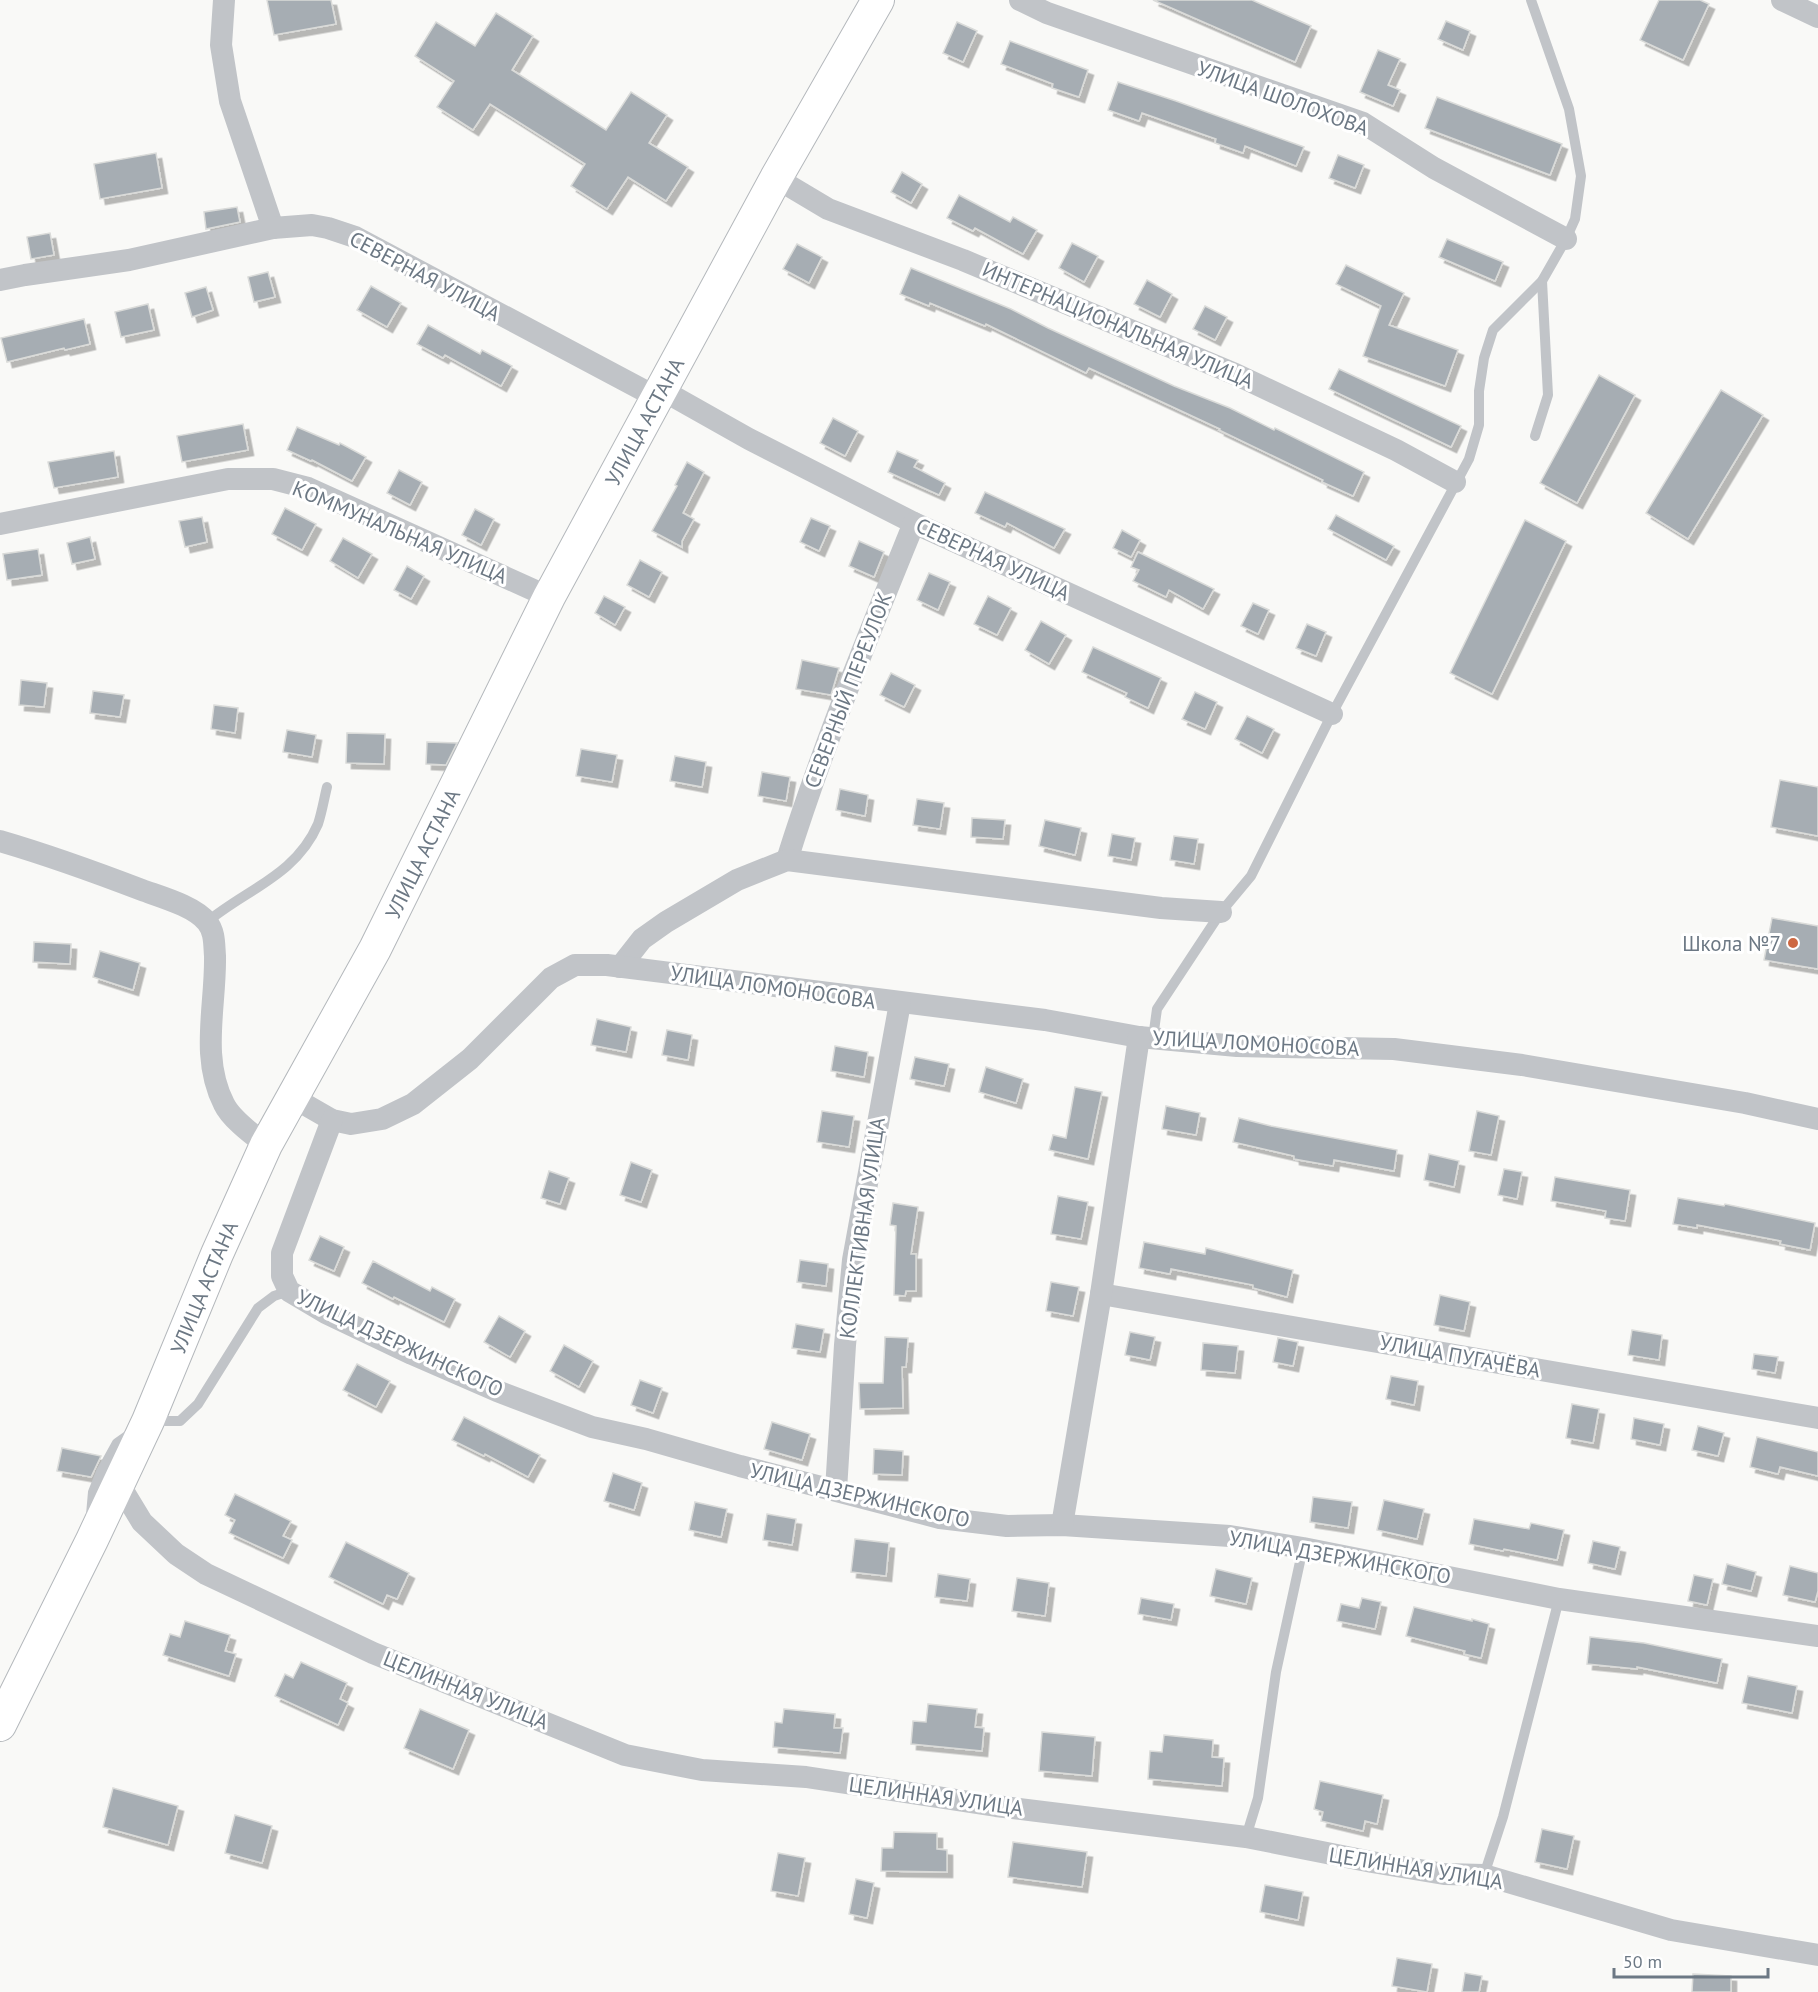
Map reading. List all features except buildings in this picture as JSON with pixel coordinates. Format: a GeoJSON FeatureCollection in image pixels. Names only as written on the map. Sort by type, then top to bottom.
{"type":"FeatureCollection","features":[{"type":"Feature","properties":{"kind":"street"},"geometry":{"type":"LineString","coordinates":[[224,0],[221,45],[230,101],[273,228]]}},
{"type":"Feature","properties":{"kind":"street","name":"УЛИЦА АСТАНА"},"geometry":{"type":"LineString","coordinates":[[0,1725],[148,1421],[217,1254],[266,1145],[375,949],[549,597],[776,178],[878,0]]}},
{"type":"Feature","properties":{"kind":"street","name":"УЛИЦА ШОЛОХОВА"},"geometry":{"type":"LineString","coordinates":[[1020,0],[1047,13],[1363,123],[1434,168],[1566,239]]}},
{"type":"Feature","properties":{"kind":"street"},"geometry":{"type":"LineString","coordinates":[[1782,0],[1818,17]]}},
{"type":"Feature","properties":{"kind":"street","name":"ИНТЕРНАЦИОНАЛЬНАЯ УЛИЦА"},"geometry":{"type":"LineString","coordinates":[[776,178],[828,209],[963,260],[1235,374],[1396,450],[1455,482]]}},
{"type":"Feature","properties":{"kind":"street","name":"СЕВЕРНАЯ УЛИЦА"},"geometry":{"type":"LineString","coordinates":[[0,280],[129,260],[273,228],[312,225],[328,228],[355,237],[914,523],[1332,714]]}},
{"type":"Feature","properties":{"kind":"street","name":"КОММУНАЛЬНАЯ УЛИЦА"},"geometry":{"type":"LineString","coordinates":[[0,524],[228,479],[273,479],[308,488],[549,597]]}},
{"type":"Feature","properties":{"kind":"street","name":"СЕВЕРНЫЙ ПЕРЕУЛОК"},"geometry":{"type":"LineString","coordinates":[[787,860],[803,809],[852,676],[914,523]]}},
{"type":"Feature","properties":{"kind":"street"},"geometry":{"type":"LineString","coordinates":[[0,840],[173,902],[197,914],[207,922],[214,935],[215,973],[209,1039],[214,1075],[225,1106],[247,1130],[266,1145]]}},
{"type":"Feature","properties":{"kind":"street"},"geometry":{"type":"LineString","coordinates":[[620,967],[642,939],[666,922],[737,880],[787,860],[1161,908],[1221,912]]}},
{"type":"Feature","properties":{"kind":"street","name":"УЛИЦА ЛОМОНОСОВА"},"geometry":{"type":"LineString","coordinates":[[292,1097],[332,1120],[351,1124],[382,1119],[413,1104],[470,1059],[551,978],[574,965],[620,967],[1045,1020],[1146,1037],[1237,1046],[1394,1049],[1522,1065],[1818,1119]]}},
{"type":"Feature","properties":{"kind":"street","name":"КОЛЛЕКТИВНАЯ УЛИЦА"},"geometry":{"type":"LineString","coordinates":[[836,1490],[844,1345],[853,1260],[900,1003]]}},
{"type":"Feature","properties":{"kind":"street"},"geometry":{"type":"LineString","coordinates":[[1062,1525],[1146,1037]]}},
{"type":"Feature","properties":{"kind":"street","name":"УЛИЦА ДЗЕРЖИНСКОГО"},"geometry":{"type":"LineString","coordinates":[[332,1120],[282,1253],[282,1276],[289,1291],[326,1313],[412,1354],[497,1391],[591,1427],[646,1439],[940,1518],[1007,1526],[1062,1525],[1230,1536],[1303,1548],[1559,1599],[1818,1636]]}},
{"type":"Feature","properties":{"kind":"street","name":"УЛИЦА ПУГАЧЁВА"},"geometry":{"type":"LineString","coordinates":[[1101,1294],[1818,1418]]}},
{"type":"Feature","properties":{"kind":"street","name":"ЦЕЛИННАЯ УЛИЦА"},"geometry":{"type":"LineString","coordinates":[[119,1484],[142,1522],[176,1554],[206,1574],[373,1653],[625,1755],[702,1770],[806,1777],[996,1806],[1245,1837],[1444,1874],[1484,1875],[1671,1930],[1818,1955]]}},
{"type":"Feature","properties":{"kind":"lane"},"geometry":{"type":"LineString","coordinates":[[1146,1037],[1158,1009],[1221,912],[1251,876],[1332,714],[1469,459],[1479,425],[1479,391],[1484,358],[1492,330],[1542,281],[1575,219],[1581,176],[1569,109],[1531,0]]}},
{"type":"Feature","properties":{"kind":"lane"},"geometry":{"type":"LineString","coordinates":[[1535,436],[1548,395],[1542,281]]}},
{"type":"Feature","properties":{"kind":"lane"},"geometry":{"type":"LineString","coordinates":[[207,922],[272,879],[299,856],[318,823],[327,787]]}},
{"type":"Feature","properties":{"kind":"lane"},"geometry":{"type":"LineString","coordinates":[[92,1540],[93,1492],[117,1443],[148,1421],[180,1421],[198,1404],[258,1308],[273,1296],[289,1291]]}},
{"type":"Feature","properties":{"kind":"lane"},"geometry":{"type":"LineString","coordinates":[[1245,1837],[1258,1798],[1276,1672],[1303,1548]]}},
{"type":"Feature","properties":{"kind":"lane"},"geometry":{"type":"LineString","coordinates":[[1484,1875],[1503,1817],[1559,1599]]}},
{"type":"Feature","properties":{"kind":"place","name":"Школа №7"},"geometry":{"type":"Point","coordinates":[1793,943]}}]}
